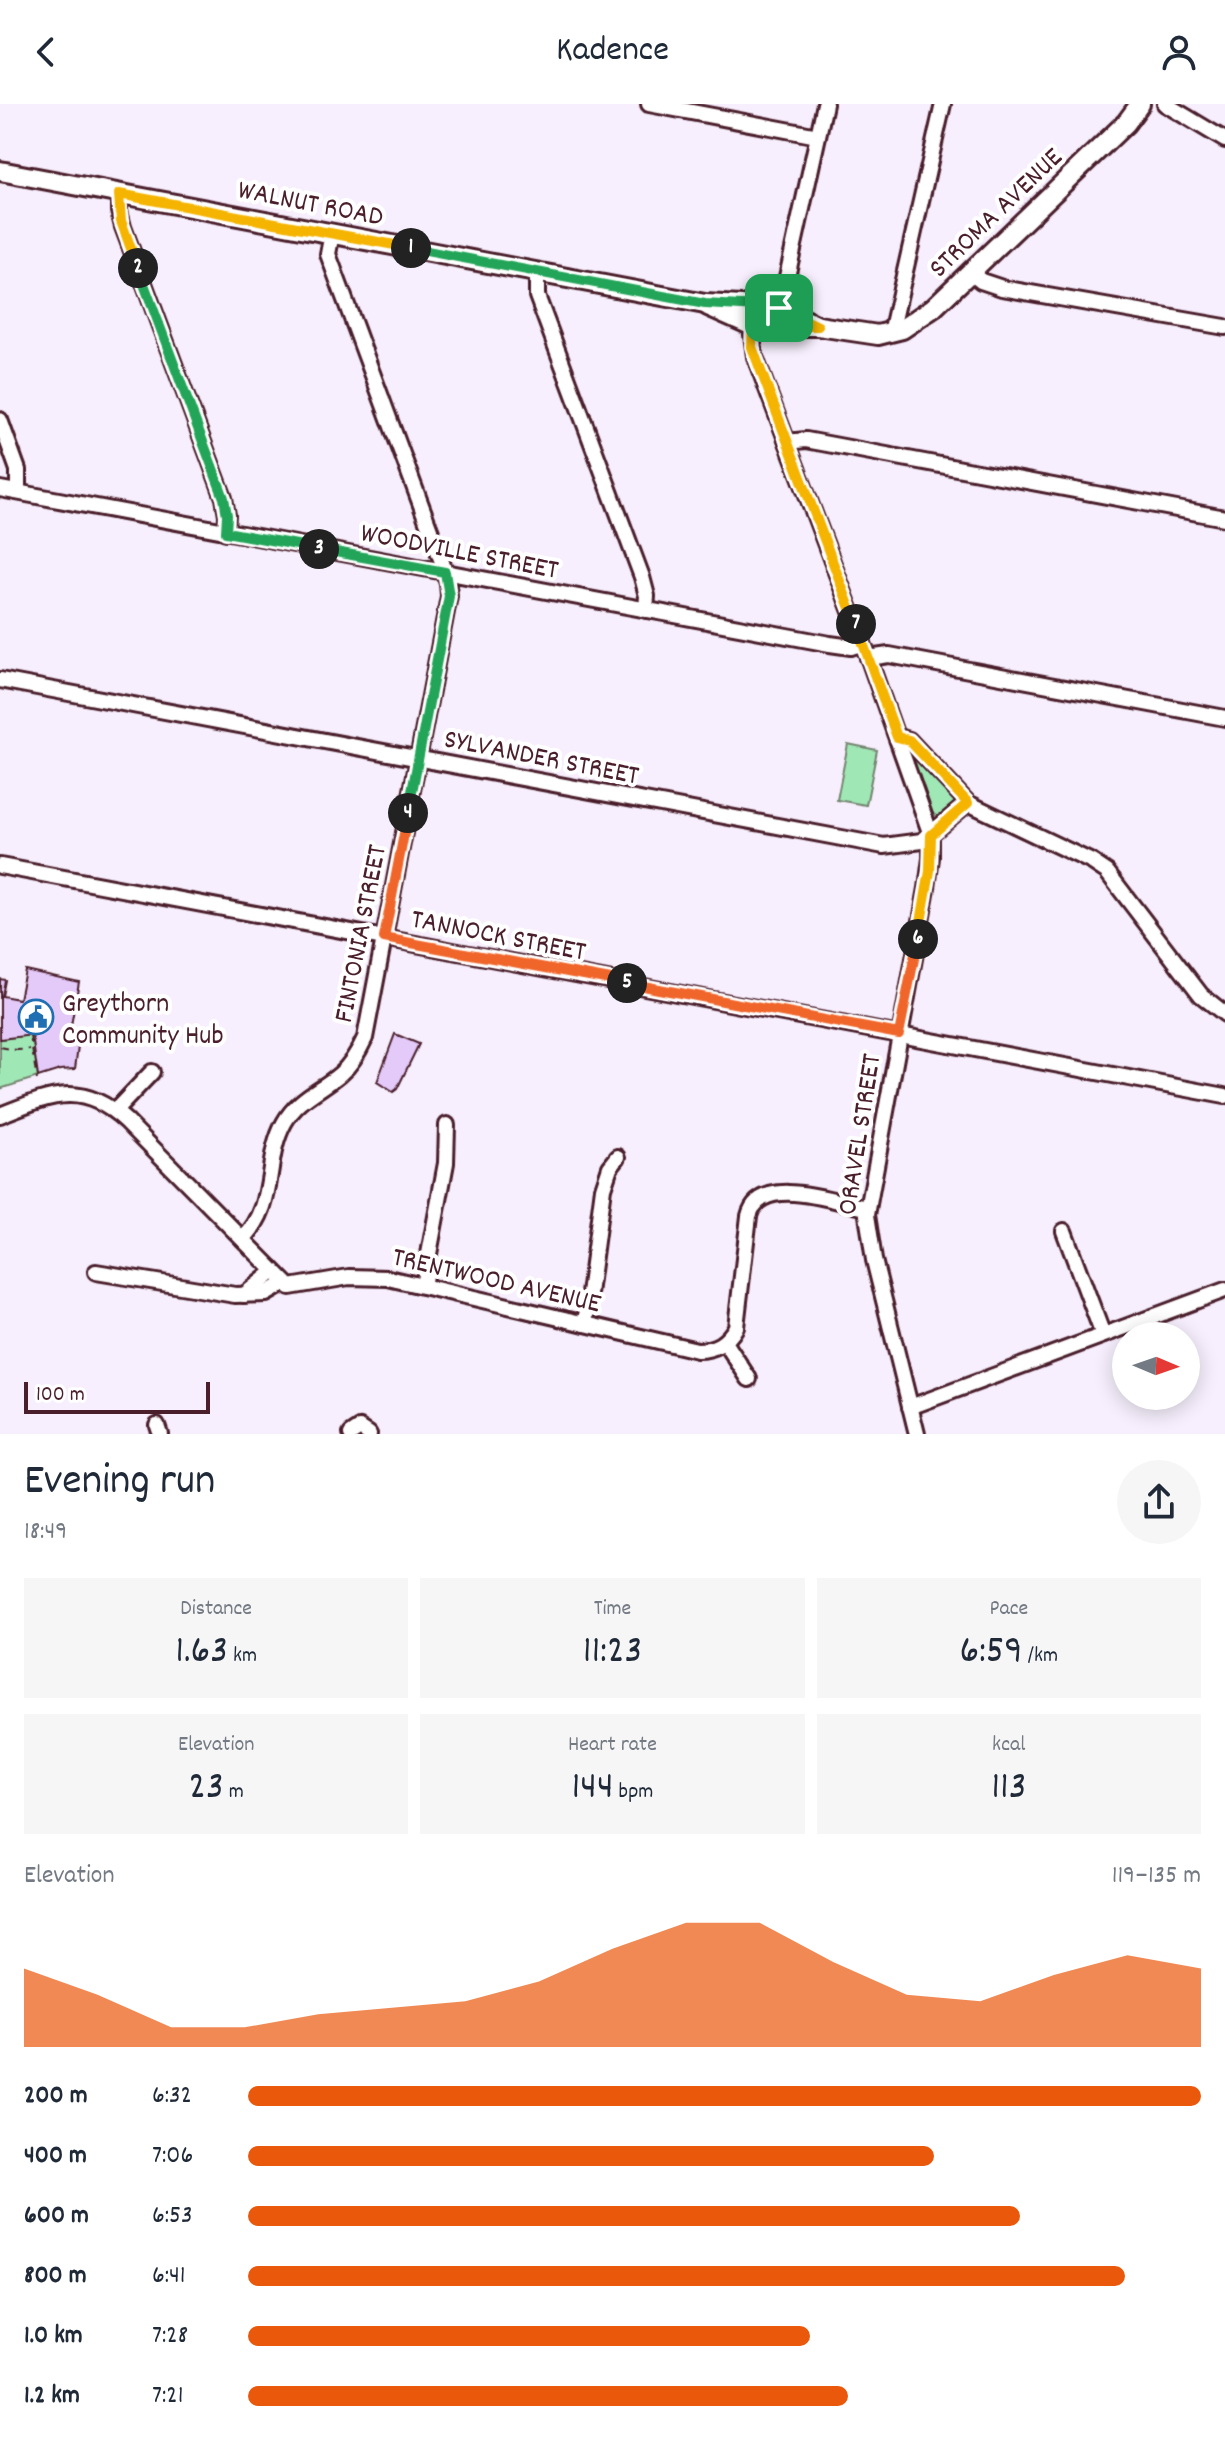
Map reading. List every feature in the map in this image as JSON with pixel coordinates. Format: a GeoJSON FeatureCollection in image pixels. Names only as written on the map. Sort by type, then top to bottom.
{"type":"FeatureCollection","features":[{"type":"Feature","properties":{"kind":"street"},"geometry":{"type":"LineString","coordinates":[[649,104],[818,136]]}},
{"type":"Feature","properties":{"kind":"street"},"geometry":{"type":"LineString","coordinates":[[778,317],[825,104]]}},
{"type":"Feature","properties":{"kind":"street"},"geometry":{"type":"LineString","coordinates":[[891,333],[943,104]]}},
{"type":"Feature","properties":{"kind":"street","name":"STROMA AVENUE"},"geometry":{"type":"LineString","coordinates":[[915,322],[1126,123],[1140,104]]}},
{"type":"Feature","properties":{"kind":"street"},"geometry":{"type":"LineString","coordinates":[[1165,104],[1225,140]]}},
{"type":"Feature","properties":{"kind":"street","name":"WALNUT ROAD"},"geometry":{"type":"LineString","coordinates":[[0,171],[705,304],[754,307],[778,317],[818,326],[878,335],[891,333],[915,322]]}},
{"type":"Feature","properties":{"kind":"street"},"geometry":{"type":"LineString","coordinates":[[119,194],[123,227],[224,498],[226,532]]}},
{"type":"Feature","properties":{"kind":"street","name":"FINTONIA STREET"},"geometry":{"type":"LineString","coordinates":[[243,1239],[262,1214],[280,1132],[290,1112],[304,1097],[338,1076],[359,1050],[367,1027],[449,596],[445,572],[331,262],[329,247],[332,233]]}},
{"type":"Feature","properties":{"kind":"street"},"geometry":{"type":"LineString","coordinates":[[537,272],[537,296],[642,577],[647,596],[646,610]]}},
{"type":"Feature","properties":{"kind":"street"},"geometry":{"type":"LineString","coordinates":[[970,272],[981,281],[1002,288],[1225,327]]}},
{"type":"Feature","properties":{"kind":"street"},"geometry":{"type":"LineString","coordinates":[[904,280],[904,295],[915,322]]}},
{"type":"Feature","properties":{"kind":"street","name":"WALNUT ROAD"},"geometry":{"type":"LineString","coordinates":[[705,304],[753,326],[778,317]]}},
{"type":"Feature","properties":{"kind":"street"},"geometry":{"type":"LineString","coordinates":[[754,307],[755,357],[863,643],[931,835],[968,803]]}},
{"type":"Feature","properties":{"kind":"street"},"geometry":{"type":"LineString","coordinates":[[0,420],[18,470],[18,492]]}},
{"type":"Feature","properties":{"kind":"street"},"geometry":{"type":"LineString","coordinates":[[787,442],[806,440],[1225,518]]}},
{"type":"Feature","properties":{"kind":"street","name":"WOODVILLE STREET"},"geometry":{"type":"LineString","coordinates":[[0,489],[830,644],[851,647],[863,643]]}},
{"type":"Feature","properties":{"kind":"street"},"geometry":{"type":"LineString","coordinates":[[868,658],[889,655],[1225,718]]}},
{"type":"Feature","properties":{"kind":"street","name":"SYLVANDER STREET"},"geometry":{"type":"LineString","coordinates":[[0,680],[884,846],[913,844],[931,835]]}},
{"type":"Feature","properties":{"kind":"street"},"geometry":{"type":"LineString","coordinates":[[897,737],[909,740],[968,803],[1100,866],[1201,995],[1225,1014]]}},
{"type":"Feature","properties":{"kind":"street","name":"ORAVEL STREET"},"geometry":{"type":"LineString","coordinates":[[917,1434],[868,1233],[867,1208],[927,888],[931,835]]}},
{"type":"Feature","properties":{"kind":"street","name":"TANNOCK STREET"},"geometry":{"type":"LineString","coordinates":[[0,866],[1225,1096]]}},
{"type":"Feature","properties":{"kind":"street"},"geometry":{"type":"LineString","coordinates":[[115,1111],[152,1072]]}},
{"type":"Feature","properties":{"kind":"street"},"geometry":{"type":"LineString","coordinates":[[0,1115],[59,1095],[86,1096],[98,1100],[115,1111],[285,1283]]}},
{"type":"Feature","properties":{"kind":"street"},"geometry":{"type":"LineString","coordinates":[[423,1286],[446,1163],[447,1125]]}},
{"type":"Feature","properties":{"kind":"street"},"geometry":{"type":"LineString","coordinates":[[585,1324],[603,1188],[610,1167],[618,1157]]}},
{"type":"Feature","properties":{"kind":"street"},"geometry":{"type":"LineString","coordinates":[[749,1379],[725,1342],[738,1320],[749,1216],[755,1202],[765,1194],[779,1192],[867,1208]]}},
{"type":"Feature","properties":{"kind":"street"},"geometry":{"type":"LineString","coordinates":[[1064,1231],[1103,1335]]}},
{"type":"Feature","properties":{"kind":"street"},"geometry":{"type":"LineString","coordinates":[[96,1272],[243,1295],[273,1272]]}},
{"type":"Feature","properties":{"kind":"street","name":"TRENTWOOD AVENUE"},"geometry":{"type":"LineString","coordinates":[[243,1295],[266,1294],[285,1283],[295,1288],[328,1279],[363,1276],[423,1286],[690,1350],[705,1350],[725,1342]]}},
{"type":"Feature","properties":{"kind":"street"},"geometry":{"type":"LineString","coordinates":[[910,1407],[1225,1290]]}},
{"type":"Feature","properties":{"kind":"street"},"geometry":{"type":"LineString","coordinates":[[351,1434],[360,1428],[369,1434]]}},
{"type":"Feature","properties":{"kind":"path"},"geometry":{"type":"LineString","coordinates":[[30,1036],[37,1080]]}},
{"type":"Feature","properties":{"kind":"path"},"geometry":{"type":"LineString","coordinates":[[0,1047],[32,1049]]}},
{"type":"Feature","properties":{"kind":"green space"},"geometry":{"type":"Polygon","coordinates":[[[848,744],[877,750],[866,805],[837,800],[848,744]]]}},
{"type":"Feature","properties":{"kind":"green space"},"geometry":{"type":"Polygon","coordinates":[[[916,759],[955,802],[954,807],[940,818],[932,813],[914,762],[916,759]]]}},
{"type":"Feature","properties":{"kind":"green space"},"geometry":{"type":"Polygon","coordinates":[[[32,1035],[38,1077],[0,1089],[0,1039],[32,1035]]]}},
{"type":"Feature","properties":{"kind":"building","name":"Greythorn Community Hub"},"geometry":{"type":"Polygon","coordinates":[[[25,970],[79,982],[69,1036],[79,1038],[75,1069],[38,1077],[32,1035],[0,1039],[0,979],[5,980],[2,996],[19,999],[25,970]]]}},
{"type":"Feature","properties":{"kind":"building"},"geometry":{"type":"Polygon","coordinates":[[[395,1034],[419,1044],[393,1092],[377,1082],[395,1034]]]}},
{"type":"Feature","properties":{"kind":"place","name":"Greythorn Community Hub"},"geometry":{"type":"Point","coordinates":[36,1017]}},
{"type":"Feature","properties":{"kind":"route"},"geometry":{"type":"LineString","coordinates":[[119,194],[705,304],[779,308],[818,326],[753,326],[752,347],[897,737],[904,736],[909,740],[968,803],[931,835],[930,871],[899,1034],[384,938],[448,602],[445,572],[226,532],[227,507],[123,227],[119,194]]}}]}
